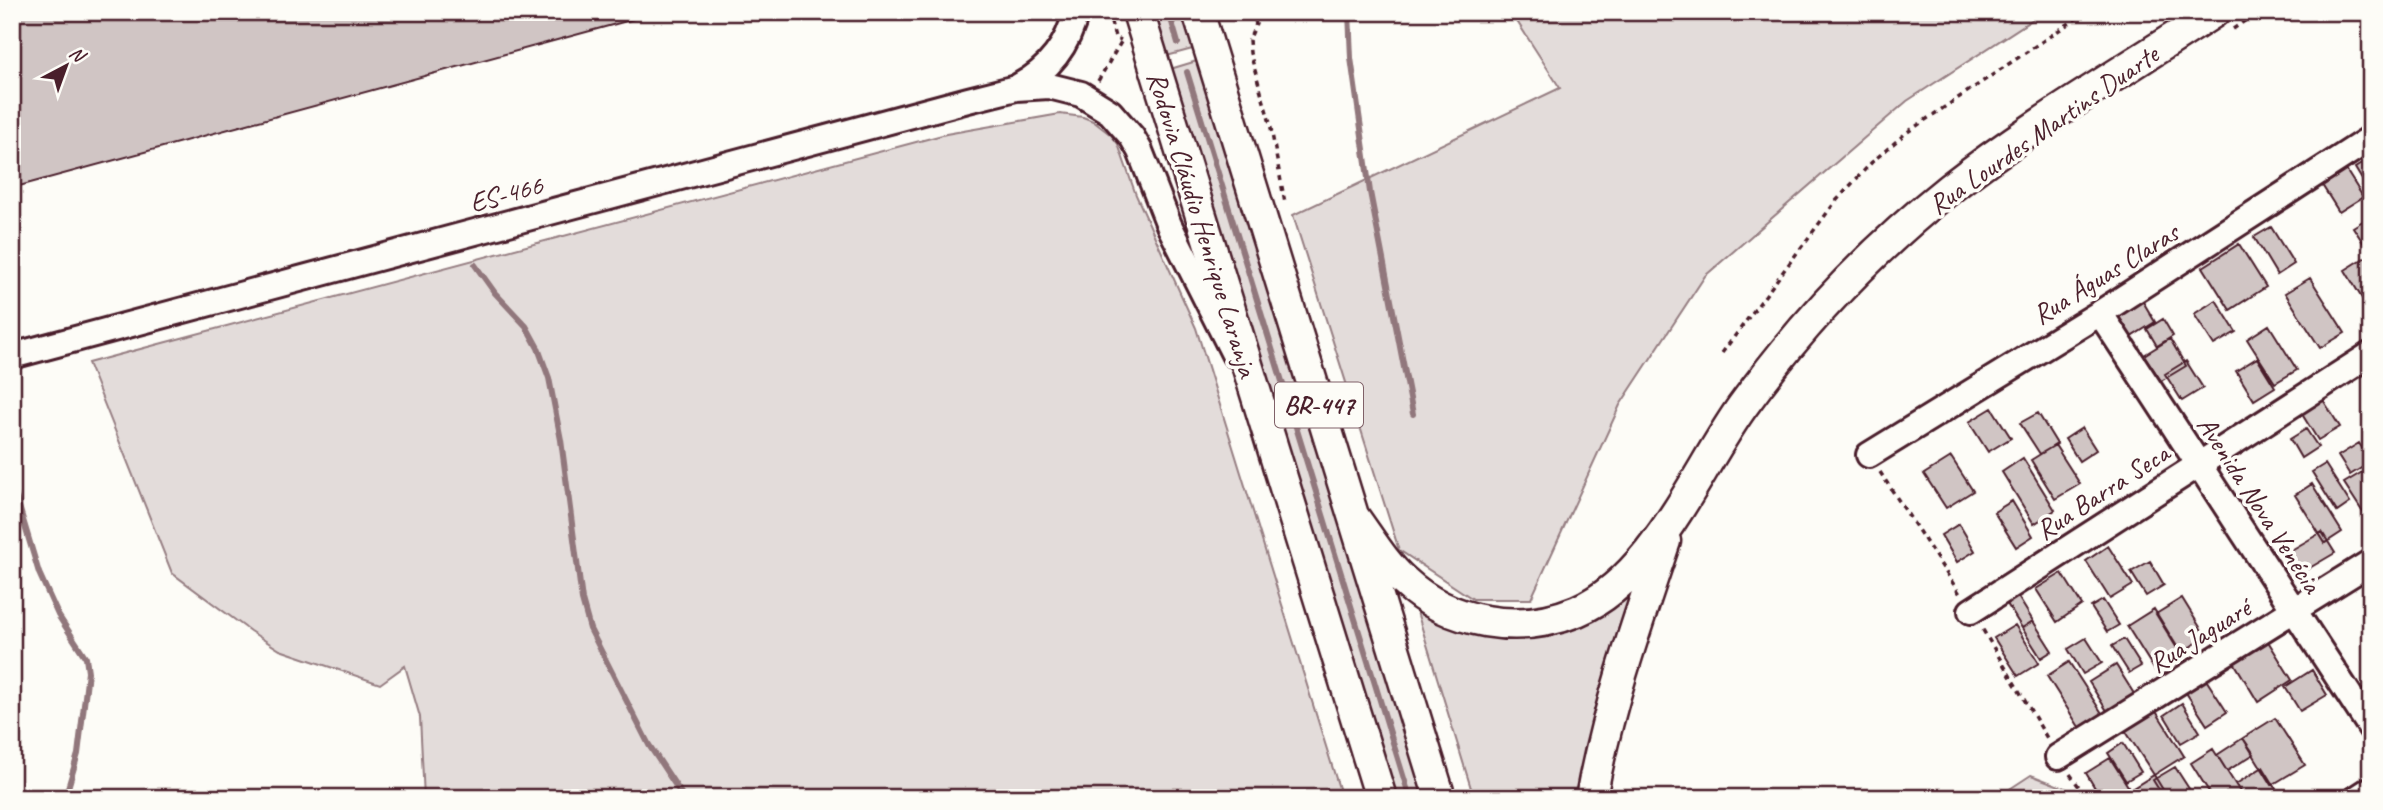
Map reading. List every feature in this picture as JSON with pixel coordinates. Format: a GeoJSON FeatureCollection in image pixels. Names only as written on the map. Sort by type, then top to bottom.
{"type":"FeatureCollection","features":[{"type":"Feature","properties":{"kind":"main road","name":"Rodovia Cláudio Henrique Laranja"},"geometry":{"type":"LineString","coordinates":[[1138,12],[1381,798]]}},
{"type":"Feature","properties":{"kind":"main road","name":"Rodovia Cláudio Henrique Laranja"},"geometry":{"type":"LineString","coordinates":[[1198,12],[1440,798]]}},
{"type":"Feature","properties":{"kind":"main road","name":"Rua Lourdes Martins Duarte"},"geometry":{"type":"LineString","coordinates":[[1674,518],[1722,437],[1761,381],[1794,339],[1868,260],[1939,198],[1993,157],[2219,23]]}},
{"type":"Feature","properties":{"kind":"main road"},"geometry":{"type":"LineString","coordinates":[[1354,517],[1390,567],[1436,605],[1464,616],[1494,623],[1514,624],[1558,618],[1598,600],[1632,571],[1674,518]]}},
{"type":"Feature","properties":{"kind":"main road"},"geometry":{"type":"LineString","coordinates":[[1591,798],[1599,755],[1622,668],[1674,518]]}},
{"type":"Feature","properties":{"kind":"street","name":"ES-466"},"geometry":{"type":"LineString","coordinates":[[1016,88],[1038,74],[1057,56],[1066,41],[1076,12]]}},
{"type":"Feature","properties":{"kind":"street","name":"ES-466"},"geometry":{"type":"LineString","coordinates":[[12,356],[968,100],[1016,88],[1049,86],[1089,98],[1110,111],[1132,137],[1169,225],[1258,402]]}},
{"type":"Feature","properties":{"kind":"street","name":"Rua Águas Claras"},"geometry":{"type":"LineString","coordinates":[[1869,456],[2099,313],[2371,138]]}},
{"type":"Feature","properties":{"kind":"street","name":"Avenida Nova Venécia"},"geometry":{"type":"LineString","coordinates":[[2099,313],[2371,728]]}},
{"type":"Feature","properties":{"kind":"street","name":"Rua Barra Seca"},"geometry":{"type":"LineString","coordinates":[[1971,611],[2371,354]]}},
{"type":"Feature","properties":{"kind":"street","name":"Rua Jaguaré"},"geometry":{"type":"LineString","coordinates":[[2058,757],[2371,562]]}},
{"type":"Feature","properties":{"kind":"street"},"geometry":{"type":"LineString","coordinates":[[2357,798],[2371,789]]}},
{"type":"Feature","properties":{"kind":"path"},"geometry":{"type":"LineString","coordinates":[[1252,12],[1256,24],[1250,40],[1250,53],[1270,123],[1286,211]]}},
{"type":"Feature","properties":{"kind":"path"},"geometry":{"type":"LineString","coordinates":[[1722,353],[1836,201],[1872,162],[1906,134],[2086,12]]}},
{"type":"Feature","properties":{"kind":"path"},"geometry":{"type":"LineString","coordinates":[[2219,23],[2258,12]]}},
{"type":"Feature","properties":{"kind":"path"},"geometry":{"type":"LineString","coordinates":[[1089,98],[1122,40]]}},
{"type":"Feature","properties":{"kind":"shaded area"},"geometry":{"type":"Polygon","coordinates":[[[1149,12],[1185,12],[1196,48],[1163,57],[1149,12]]]}},
{"type":"Feature","properties":{"kind":"shaded area"},"geometry":{"type":"Polygon","coordinates":[[[1511,12],[2044,12],[1907,101],[1705,276],[1620,405],[1531,599],[1473,599],[1399,550],[1293,215],[1560,88],[1511,12]]]}},
{"type":"Feature","properties":{"kind":"shaded area"},"geometry":{"type":"Polygon","coordinates":[[[1200,60],[1426,798],[1391,798],[1167,70],[1200,60]]]}},
{"type":"Feature","properties":{"kind":"shaded area"},"geometry":{"type":"Polygon","coordinates":[[[1060,114],[1093,121],[1118,144],[1136,195],[1196,328],[1342,798],[424,798],[420,717],[405,666],[380,684],[280,650],[172,573],[88,363],[946,134],[1060,114]]]}},
{"type":"Feature","properties":{"kind":"shaded area"},"geometry":{"type":"Polygon","coordinates":[[[1640,583],[1603,689],[1575,798],[1474,798],[1414,602],[1475,629],[1640,583]]]}},
{"type":"Feature","properties":{"kind":"shaded area"},"geometry":{"type":"Polygon","coordinates":[[[2031,775],[2070,790],[2076,798],[1996,798],[2031,775]]]}},
{"type":"Feature","properties":{"kind":"building"},"geometry":{"type":"Polygon","coordinates":[[[12,12],[660,12],[12,188],[12,12]]]}},
{"type":"Feature","properties":{"kind":"building"},"geometry":{"type":"Polygon","coordinates":[[[2371,158],[2371,193],[2370,193],[2355,168],[2371,158]]]}},
{"type":"Feature","properties":{"kind":"building"},"geometry":{"type":"Polygon","coordinates":[[[2346,170],[2363,197],[2339,212],[2322,185],[2346,170]]]}},
{"type":"Feature","properties":{"kind":"building"},"geometry":{"type":"Polygon","coordinates":[[[2371,191],[2371,208],[2363,196],[2371,191]]]}},
{"type":"Feature","properties":{"kind":"building"},"geometry":{"type":"Polygon","coordinates":[[[2366,219],[2371,227],[2371,245],[2366,247],[2353,227],[2366,219]]]}},
{"type":"Feature","properties":{"kind":"building"},"geometry":{"type":"Polygon","coordinates":[[[2271,227],[2294,264],[2277,275],[2254,237],[2271,227]]]}},
{"type":"Feature","properties":{"kind":"building"},"geometry":{"type":"Polygon","coordinates":[[[2239,244],[2266,287],[2230,310],[2203,267],[2239,244]]]}},
{"type":"Feature","properties":{"kind":"building"},"geometry":{"type":"Polygon","coordinates":[[[2369,255],[2371,295],[2363,300],[2345,270],[2369,255]]]}},
{"type":"Feature","properties":{"kind":"building"},"geometry":{"type":"Polygon","coordinates":[[[2310,278],[2345,333],[2320,348],[2285,293],[2310,278]]]}},
{"type":"Feature","properties":{"kind":"building"},"geometry":{"type":"Polygon","coordinates":[[[2142,300],[2155,322],[2131,337],[2118,315],[2142,300]]]}},
{"type":"Feature","properties":{"kind":"building"},"geometry":{"type":"Polygon","coordinates":[[[2216,300],[2236,332],[2214,345],[2194,314],[2216,300]]]}},
{"type":"Feature","properties":{"kind":"building"},"geometry":{"type":"Polygon","coordinates":[[[2163,319],[2173,336],[2157,346],[2147,329],[2163,319]]]}},
{"type":"Feature","properties":{"kind":"building"},"geometry":{"type":"Polygon","coordinates":[[[2269,325],[2297,370],[2275,383],[2247,339],[2269,325]]]}},
{"type":"Feature","properties":{"kind":"building"},"geometry":{"type":"Polygon","coordinates":[[[2170,339],[2186,366],[2161,381],[2144,355],[2170,339]]]}},
{"type":"Feature","properties":{"kind":"building"},"geometry":{"type":"Polygon","coordinates":[[[2257,358],[2275,387],[2254,400],[2236,371],[2257,358]]]}},
{"type":"Feature","properties":{"kind":"building"},"geometry":{"type":"Polygon","coordinates":[[[2186,361],[2203,388],[2182,401],[2165,374],[2186,361]]]}},
{"type":"Feature","properties":{"kind":"building"},"geometry":{"type":"Polygon","coordinates":[[[2322,398],[2340,427],[2318,440],[2300,411],[2322,398]]]}},
{"type":"Feature","properties":{"kind":"building"},"geometry":{"type":"Polygon","coordinates":[[[1992,408],[2011,438],[1988,452],[1969,422],[1992,408]]]}},
{"type":"Feature","properties":{"kind":"building"},"geometry":{"type":"Polygon","coordinates":[[[2038,413],[2057,444],[2040,454],[2020,423],[2038,413]]]}},
{"type":"Feature","properties":{"kind":"building"},"geometry":{"type":"Polygon","coordinates":[[[2082,428],[2096,450],[2079,461],[2065,439],[2082,428]]]}},
{"type":"Feature","properties":{"kind":"building"},"geometry":{"type":"Polygon","coordinates":[[[2306,429],[2318,447],[2301,458],[2290,439],[2306,429]]]}},
{"type":"Feature","properties":{"kind":"building"},"geometry":{"type":"Polygon","coordinates":[[[2359,443],[2371,462],[2350,475],[2338,456],[2359,443]]]}},
{"type":"Feature","properties":{"kind":"building"},"geometry":{"type":"Polygon","coordinates":[[[2055,445],[2080,484],[2055,499],[2031,460],[2055,445]]]}},
{"type":"Feature","properties":{"kind":"building"},"geometry":{"type":"Polygon","coordinates":[[[1951,457],[1973,491],[1946,508],[1924,474],[1951,457]]]}},
{"type":"Feature","properties":{"kind":"building"},"geometry":{"type":"Polygon","coordinates":[[[2023,458],[2055,510],[2034,524],[2002,472],[2023,458]]]}},
{"type":"Feature","properties":{"kind":"building"},"geometry":{"type":"Polygon","coordinates":[[[2325,464],[2350,503],[2337,512],[2312,472],[2325,464]]]}},
{"type":"Feature","properties":{"kind":"building"},"geometry":{"type":"Polygon","coordinates":[[[2364,471],[2371,482],[2371,510],[2364,514],[2344,483],[2364,471]]]}},
{"type":"Feature","properties":{"kind":"building"},"geometry":{"type":"Polygon","coordinates":[[[2312,484],[2342,532],[2325,543],[2295,495],[2312,484]]]}},
{"type":"Feature","properties":{"kind":"building"},"geometry":{"type":"Polygon","coordinates":[[[2012,501],[2033,536],[2016,547],[1994,512],[2012,501]]]}},
{"type":"Feature","properties":{"kind":"building"},"geometry":{"type":"Polygon","coordinates":[[[1959,524],[1975,551],[1957,562],[1941,535],[1959,524]]]}},
{"type":"Feature","properties":{"kind":"building"},"geometry":{"type":"Polygon","coordinates":[[[2322,532],[2335,553],[2301,573],[2288,552],[2322,532]]]}},
{"type":"Feature","properties":{"kind":"building"},"geometry":{"type":"Polygon","coordinates":[[[2108,546],[2133,585],[2110,599],[2086,561],[2108,546]]]}},
{"type":"Feature","properties":{"kind":"building"},"geometry":{"type":"Polygon","coordinates":[[[2150,561],[2164,585],[2146,596],[2131,572],[2150,561]]]}},
{"type":"Feature","properties":{"kind":"building"},"geometry":{"type":"Polygon","coordinates":[[[2062,573],[2082,605],[2057,622],[2036,589],[2062,573]]]}},
{"type":"Feature","properties":{"kind":"building"},"geometry":{"type":"Polygon","coordinates":[[[2015,592],[2033,621],[2022,628],[2004,599],[2015,592]]]}},
{"type":"Feature","properties":{"kind":"building"},"geometry":{"type":"Polygon","coordinates":[[[2182,598],[2206,637],[2180,653],[2156,614],[2182,598]]]}},
{"type":"Feature","properties":{"kind":"building"},"geometry":{"type":"Polygon","coordinates":[[[2103,600],[2119,625],[2107,632],[2091,607],[2103,600]]]}},
{"type":"Feature","properties":{"kind":"building"},"geometry":{"type":"Polygon","coordinates":[[[2154,609],[2192,671],[2166,688],[2127,626],[2154,609]]]}},
{"type":"Feature","properties":{"kind":"building"},"geometry":{"type":"Polygon","coordinates":[[[2033,621],[2052,651],[2041,658],[2022,628],[2033,621]]]}},
{"type":"Feature","properties":{"kind":"building"},"geometry":{"type":"Polygon","coordinates":[[[2015,625],[2039,663],[2018,676],[1994,638],[2015,625]]]}},
{"type":"Feature","properties":{"kind":"building"},"geometry":{"type":"Polygon","coordinates":[[[2086,638],[2102,663],[2083,674],[2068,649],[2086,638]]]}},
{"type":"Feature","properties":{"kind":"building"},"geometry":{"type":"Polygon","coordinates":[[[2266,638],[2292,680],[2258,702],[2232,659],[2266,638]]]}},
{"type":"Feature","properties":{"kind":"building"},"geometry":{"type":"Polygon","coordinates":[[[2124,639],[2141,666],[2129,673],[2112,646],[2124,639]]]}},
{"type":"Feature","properties":{"kind":"building"},"geometry":{"type":"Polygon","coordinates":[[[2069,662],[2107,721],[2084,735],[2047,676],[2069,662]]]}},
{"type":"Feature","properties":{"kind":"building"},"geometry":{"type":"Polygon","coordinates":[[[2116,665],[2136,697],[2109,714],[2089,682],[2116,665]]]}},
{"type":"Feature","properties":{"kind":"building"},"geometry":{"type":"Polygon","coordinates":[[[2312,670],[2327,695],[2300,711],[2285,687],[2312,670]]]}},
{"type":"Feature","properties":{"kind":"building"},"geometry":{"type":"Polygon","coordinates":[[[2203,675],[2227,712],[2207,725],[2183,688],[2203,675]]]}},
{"type":"Feature","properties":{"kind":"building"},"geometry":{"type":"Polygon","coordinates":[[[2182,703],[2200,732],[2181,743],[2164,715],[2182,703]]]}},
{"type":"Feature","properties":{"kind":"building"},"geometry":{"type":"Polygon","coordinates":[[[2152,705],[2184,756],[2154,775],[2121,724],[2152,705]]]}},
{"type":"Feature","properties":{"kind":"building"},"geometry":{"type":"Polygon","coordinates":[[[2275,718],[2305,765],[2272,785],[2243,738],[2275,718]]]}},
{"type":"Feature","properties":{"kind":"building"},"geometry":{"type":"Polygon","coordinates":[[[2243,738],[2254,754],[2227,771],[2217,755],[2243,738]]]}},
{"type":"Feature","properties":{"kind":"building"},"geometry":{"type":"Polygon","coordinates":[[[2123,743],[2141,772],[2126,781],[2108,753],[2123,743]]]}},
{"type":"Feature","properties":{"kind":"building"},"geometry":{"type":"Polygon","coordinates":[[[2213,749],[2244,798],[2213,798],[2191,763],[2213,749]]]}},
{"type":"Feature","properties":{"kind":"building"},"geometry":{"type":"Polygon","coordinates":[[[2110,758],[2131,791],[2119,798],[2101,798],[2086,773],[2110,758]]]}},
{"type":"Feature","properties":{"kind":"building"},"geometry":{"type":"Polygon","coordinates":[[[2175,767],[2195,798],[2164,798],[2153,780],[2175,767]]]}},
{"type":"Feature","properties":{"kind":"building"},"geometry":{"type":"Polygon","coordinates":[[[2263,767],[2282,798],[2245,798],[2236,784],[2263,767]]]}},
{"type":"Feature","properties":{"kind":"building"},"geometry":{"type":"Polygon","coordinates":[[[2154,775],[2168,798],[2117,798],[2154,775]]]}},
{"type":"Feature","properties":{"kind":"waterway"},"geometry":{"type":"LineString","coordinates":[[1169,12],[1178,43]]}},
{"type":"Feature","properties":{"kind":"waterway"},"geometry":{"type":"LineString","coordinates":[[1349,12],[1351,58],[1370,192],[1413,414]]}},
{"type":"Feature","properties":{"kind":"waterway"},"geometry":{"type":"LineString","coordinates":[[1187,72],[1410,798]]}},
{"type":"Feature","properties":{"kind":"waterway"},"geometry":{"type":"LineString","coordinates":[[475,265],[495,293],[526,326],[538,348],[549,378],[561,440],[582,600],[590,629],[649,745],[684,798]]}},
{"type":"Feature","properties":{"kind":"waterway"},"geometry":{"type":"LineString","coordinates":[[12,483],[39,573],[58,615],[86,658],[88,672],[78,754],[65,798]]}}]}
